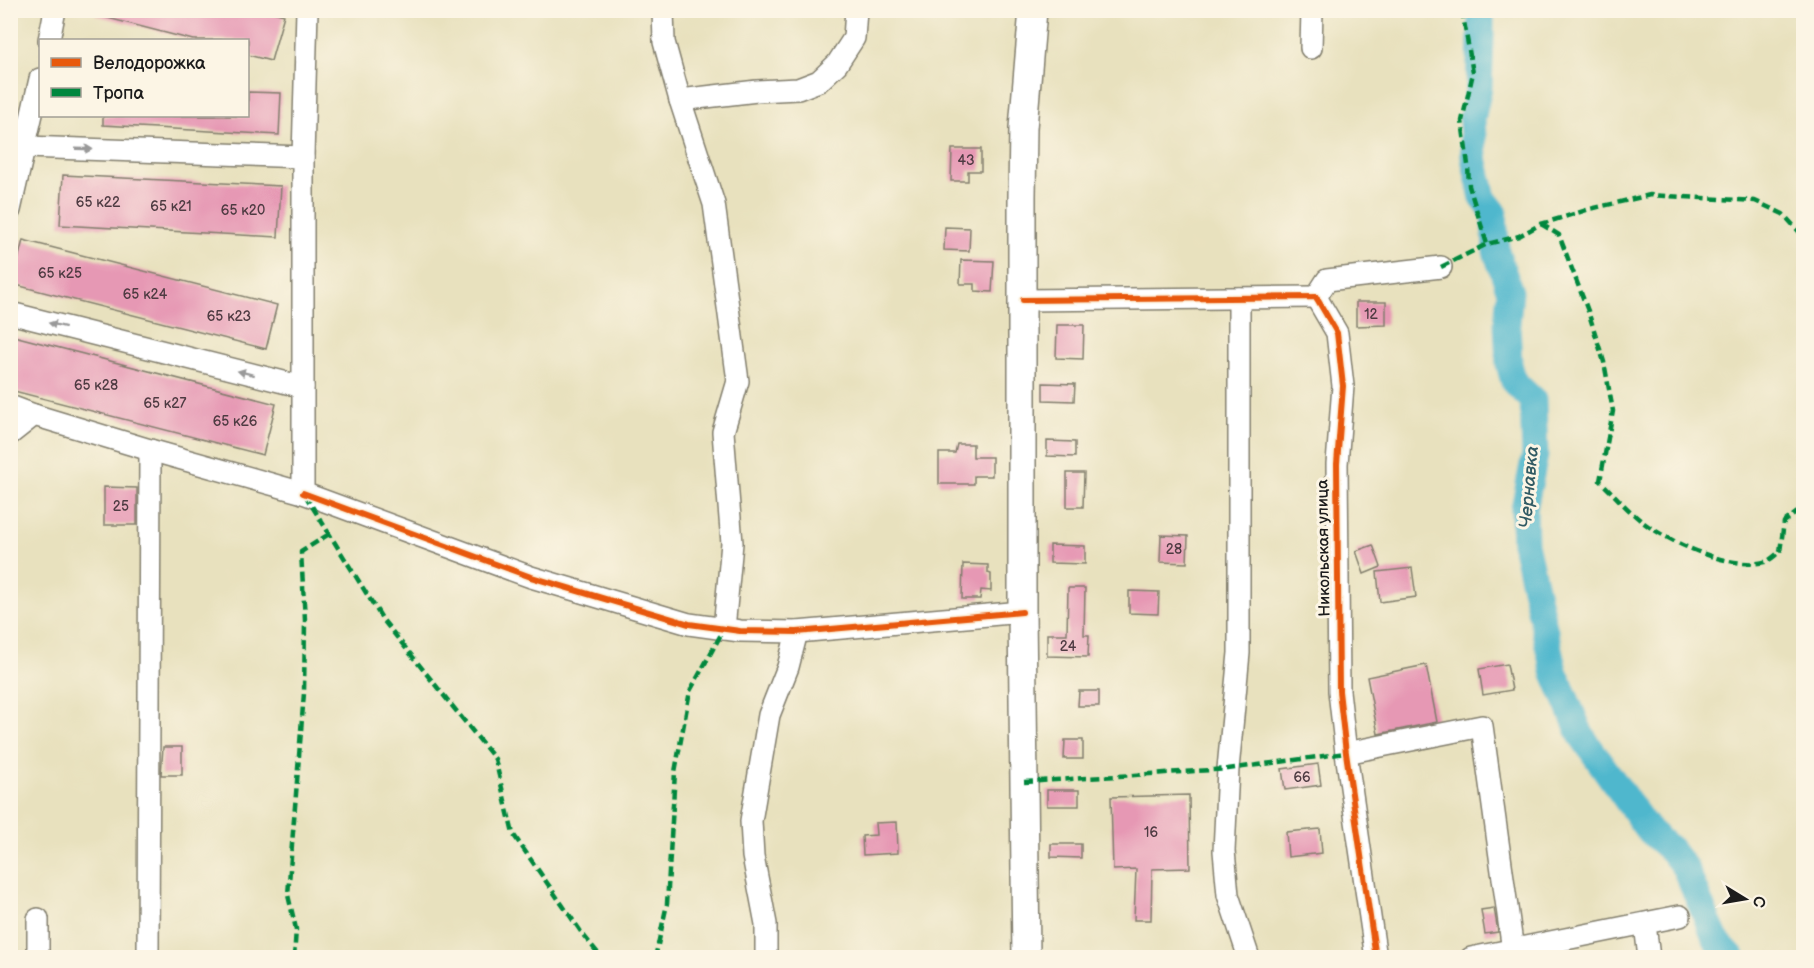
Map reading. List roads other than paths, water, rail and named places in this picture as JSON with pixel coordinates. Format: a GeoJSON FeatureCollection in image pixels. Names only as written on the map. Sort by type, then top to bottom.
{"type":"FeatureCollection","features":[{"type":"Feature","properties":{"kind":"main road"},"geometry":{"type":"LineString","coordinates":[[1026,957],[1022,612],[1023,128],[1033,10]]}},
{"type":"Feature","properties":{"kind":"street"},"geometry":{"type":"LineString","coordinates":[[49,39],[55,10]]}},
{"type":"Feature","properties":{"kind":"street"},"geometry":{"type":"LineString","coordinates":[[303,493],[303,157],[307,10]]}},
{"type":"Feature","properties":{"kind":"street"},"geometry":{"type":"LineString","coordinates":[[663,10],[664,42],[680,100],[714,204],[738,381],[723,432],[732,543],[724,629]]}},
{"type":"Feature","properties":{"kind":"street"},"geometry":{"type":"LineString","coordinates":[[680,100],[757,91],[798,89],[819,81],[837,64],[854,38],[856,10]]}},
{"type":"Feature","properties":{"kind":"street"},"geometry":{"type":"LineString","coordinates":[[1311,48],[1312,10]]}},
{"type":"Feature","properties":{"kind":"street"},"geometry":{"type":"LineString","coordinates":[[10,210],[39,84]]}},
{"type":"Feature","properties":{"kind":"street"},"geometry":{"type":"LineString","coordinates":[[26,147],[303,157]]}},
{"type":"Feature","properties":{"kind":"street"},"geometry":{"type":"LineString","coordinates":[[1023,300],[1316,297],[1327,280],[1440,267]]}},
{"type":"Feature","properties":{"kind":"street","name":"Никольская улица"},"geometry":{"type":"LineString","coordinates":[[1316,297],[1337,333],[1343,386],[1337,464],[1339,691],[1376,957]]}},
{"type":"Feature","properties":{"kind":"street"},"geometry":{"type":"LineString","coordinates":[[1239,298],[1239,652],[1228,769],[1224,851],[1228,895],[1249,957]]}},
{"type":"Feature","properties":{"kind":"street"},"geometry":{"type":"LineString","coordinates":[[10,313],[303,387]]}},
{"type":"Feature","properties":{"kind":"street"},"geometry":{"type":"LineString","coordinates":[[10,406],[150,450],[303,493],[531,577],[689,624],[740,632],[797,632],[1022,612]]}},
{"type":"Feature","properties":{"kind":"street"},"geometry":{"type":"LineString","coordinates":[[10,434],[34,415]]}},
{"type":"Feature","properties":{"kind":"street"},"geometry":{"type":"LineString","coordinates":[[148,957],[150,450]]}},
{"type":"Feature","properties":{"kind":"street"},"geometry":{"type":"LineString","coordinates":[[765,957],[765,872],[753,856],[751,821],[768,715],[788,667],[797,632]]}},
{"type":"Feature","properties":{"kind":"street"},"geometry":{"type":"LineString","coordinates":[[1346,753],[1482,726],[1514,953]]}},
{"type":"Feature","properties":{"kind":"street"},"geometry":{"type":"LineString","coordinates":[[1471,957],[1514,953],[1680,916]]}},
{"type":"Feature","properties":{"kind":"street"},"geometry":{"type":"LineString","coordinates":[[38,919],[38,957]]}},
{"type":"Feature","properties":{"kind":"street"},"geometry":{"type":"LineString","coordinates":[[1645,924],[1649,957]]}},
{"type":"Feature","properties":{"kind":"waterway","name":"Чернавка"},"geometry":{"type":"LineString","coordinates":[[1481,10],[1479,87],[1472,119],[1474,158],[1483,198],[1494,212],[1496,251],[1510,292],[1507,323],[1509,364],[1514,382],[1533,400],[1535,455],[1524,509],[1525,544],[1554,671],[1581,735],[1647,829],[1671,850],[1685,868],[1716,940],[1733,958]]}}]}
